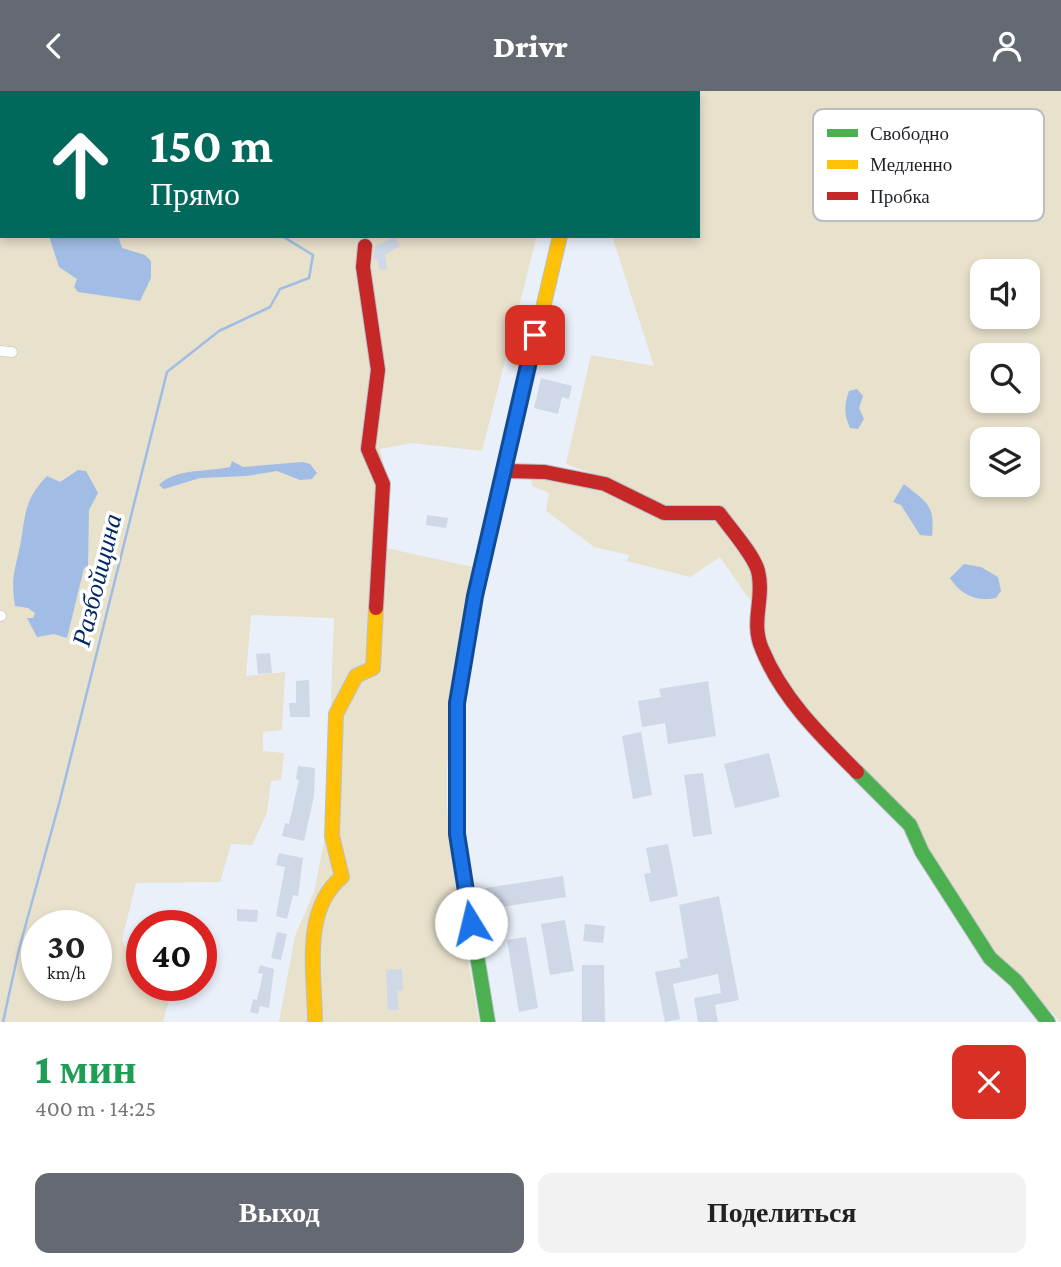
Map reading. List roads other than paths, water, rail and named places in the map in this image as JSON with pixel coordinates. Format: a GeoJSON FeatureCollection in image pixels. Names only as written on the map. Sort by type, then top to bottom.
{"type":"FeatureCollection","features":[{"type":"Feature","properties":{"kind":"street"},"geometry":{"type":"LineString","coordinates":[[488,1022],[457,834],[457,703],[475,596],[559,238]]}},
{"type":"Feature","properties":{"kind":"street"},"geometry":{"type":"LineString","coordinates":[[315,1022],[315,918],[319,902],[329,886],[342,877],[332,836],[336,714],[356,676],[373,668],[383,484],[368,449],[378,370],[363,267],[365,246]]}},
{"type":"Feature","properties":{"kind":"street"},"geometry":{"type":"LineString","coordinates":[[0,351],[12,352]]}},
{"type":"Feature","properties":{"kind":"street"},"geometry":{"type":"LineString","coordinates":[[505,471],[545,472],[604,484],[664,513],[719,513],[758,569],[760,599],[755,617],[761,648],[790,700],[822,737],[910,825],[922,852],[990,958],[1017,981],[1048,1022]]}},
{"type":"Feature","properties":{"kind":"water"},"geometry":{"type":"Polygon","coordinates":[[[50,238],[119,238],[122,248],[145,255],[151,261],[151,278],[140,301],[78,292],[74,287],[77,279],[59,267],[50,238]]]}},
{"type":"Feature","properties":{"kind":"water"},"geometry":{"type":"Polygon","coordinates":[[[857,389],[863,396],[859,408],[864,419],[858,429],[850,428],[845,410],[849,391],[857,389]]]}},
{"type":"Feature","properties":{"kind":"water"},"geometry":{"type":"Polygon","coordinates":[[[232,461],[243,467],[303,462],[310,464],[317,473],[312,479],[300,480],[277,471],[246,476],[200,478],[164,489],[159,485],[183,473],[230,467],[232,461]]]}},
{"type":"Feature","properties":{"kind":"water"},"geometry":{"type":"Polygon","coordinates":[[[78,470],[86,471],[98,493],[89,510],[88,566],[84,568],[67,638],[54,634],[37,637],[27,618],[33,618],[35,613],[28,608],[15,606],[13,588],[27,509],[29,501],[47,476],[60,482],[78,470]]]}},
{"type":"Feature","properties":{"kind":"water"},"geometry":{"type":"Polygon","coordinates":[[[904,484],[931,510],[932,536],[920,535],[901,505],[893,502],[904,484]]]}},
{"type":"Feature","properties":{"kind":"water"},"geometry":{"type":"Polygon","coordinates":[[[964,564],[981,567],[998,577],[1001,591],[996,598],[970,596],[954,584],[950,578],[964,564]]]}},
{"type":"Feature","properties":{"kind":"waterway","name":"Разбойщина"},"geometry":{"type":"LineString","coordinates":[[3,1022],[19,949],[59,804],[167,372],[219,331],[270,307],[280,289],[309,278],[313,255],[285,238]]}}]}
